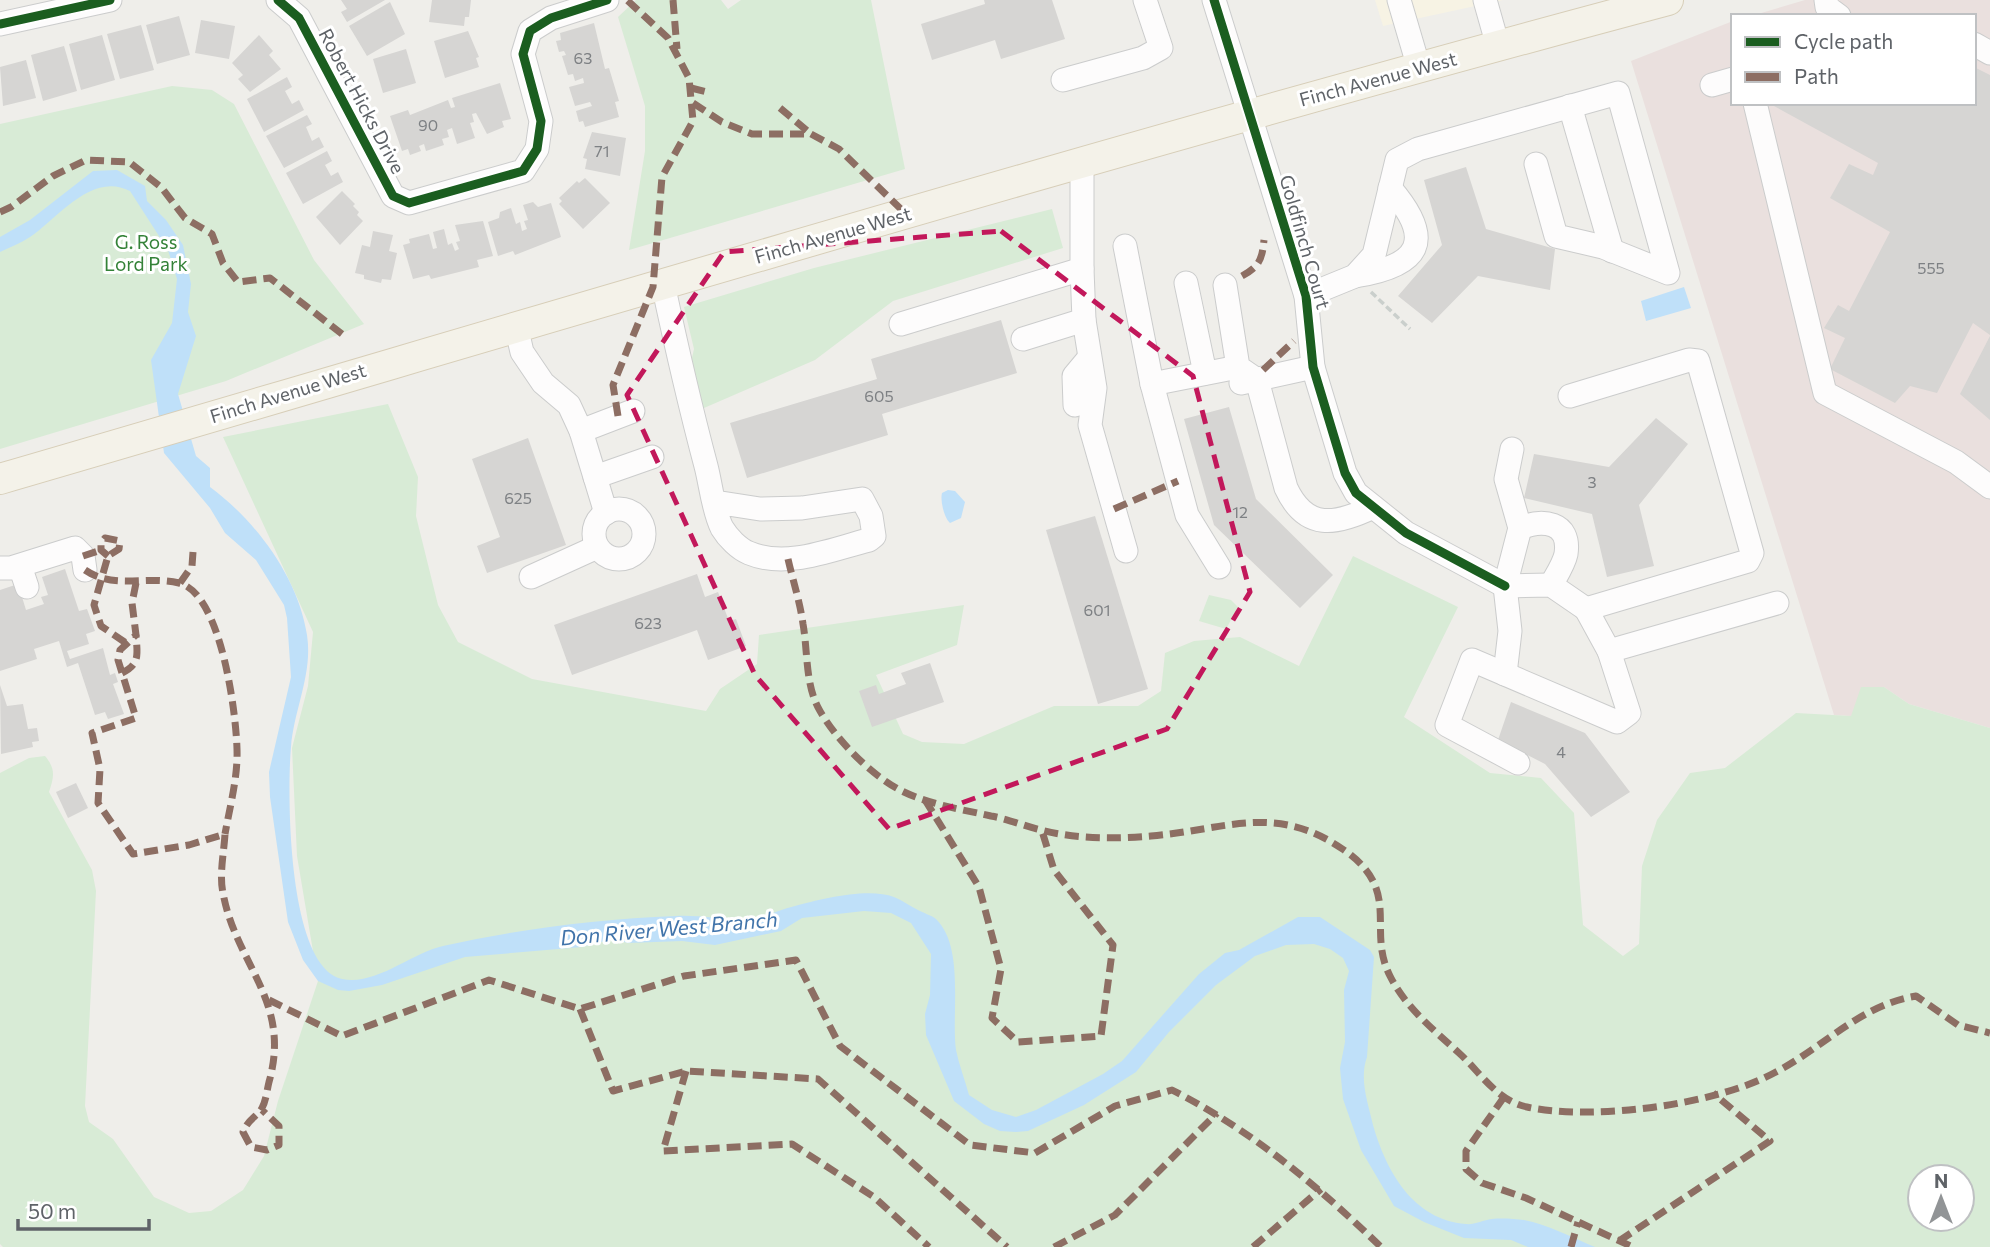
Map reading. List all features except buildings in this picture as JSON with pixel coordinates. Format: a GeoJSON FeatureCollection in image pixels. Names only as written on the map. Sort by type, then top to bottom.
{"type":"FeatureCollection","features":[{"type":"Feature","properties":{"kind":"main road","name":"Finch Avenue West"},"geometry":{"type":"LineString","coordinates":[[0,480],[245,405],[1249,114],[1668,0]]}},
{"type":"Feature","properties":{"kind":"street"},"geometry":{"type":"LineString","coordinates":[[0,24],[73,5],[110,0]]}},
{"type":"Feature","properties":{"kind":"street","name":"Robert Hicks Drive"},"geometry":{"type":"LineString","coordinates":[[278,0],[299,18],[393,196],[409,203],[523,171],[537,149],[541,121],[523,54],[530,31],[551,18],[607,0]]}},
{"type":"Feature","properties":{"kind":"street"},"geometry":{"type":"LineString","coordinates":[[1063,80],[1143,58],[1161,48],[1145,0]]}},
{"type":"Feature","properties":{"kind":"street","name":"Goldfinch Court"},"geometry":{"type":"LineString","coordinates":[[1214,0],[1306,296],[1313,368],[1345,473],[1356,493],[1406,533],[1505,586]]}},
{"type":"Feature","properties":{"kind":"street"},"geometry":{"type":"LineString","coordinates":[[1399,0],[1419,68]]}},
{"type":"Feature","properties":{"kind":"street"},"geometry":{"type":"LineString","coordinates":[[1485,0],[1498,46]]}},
{"type":"Feature","properties":{"kind":"street"},"geometry":{"type":"LineString","coordinates":[[1826,0],[1827,7],[1837,14]]}},
{"type":"Feature","properties":{"kind":"street"},"geometry":{"type":"LineString","coordinates":[[1354,276],[1374,255],[1397,160],[1418,149],[1618,93],[1668,273],[1612,251],[1556,236],[1536,164]]}},
{"type":"Feature","properties":{"kind":"street"},"geometry":{"type":"LineString","coordinates":[[1755,105],[1825,393],[1956,462],[1990,487]]}},
{"type":"Feature","properties":{"kind":"street"},"geometry":{"type":"LineString","coordinates":[[1570,106],[1612,251]]}},
{"type":"Feature","properties":{"kind":"street"},"geometry":{"type":"LineString","coordinates":[[1082,163],[1084,320],[1095,388],[1090,425],[1126,551]]}},
{"type":"Feature","properties":{"kind":"street"},"geometry":{"type":"LineString","coordinates":[[1306,296],[1354,276],[1400,265],[1414,248],[1416,234],[1409,210],[1390,188]]}},
{"type":"Feature","properties":{"kind":"street"},"geometry":{"type":"LineString","coordinates":[[1125,246],[1152,384],[1188,515],[1219,567]]}},
{"type":"Feature","properties":{"kind":"street"},"geometry":{"type":"LineString","coordinates":[[901,324],[1082,269]]}},
{"type":"Feature","properties":{"kind":"street"},"geometry":{"type":"LineString","coordinates":[[1186,283],[1223,375]]}},
{"type":"Feature","properties":{"kind":"street"},"geometry":{"type":"LineString","coordinates":[[663,284],[715,502],[722,528],[731,539],[751,554],[772,559],[788,559],[869,540],[874,536],[871,516],[862,499],[802,508],[760,509],[715,502]]}},
{"type":"Feature","properties":{"kind":"street"},"geometry":{"type":"LineString","coordinates":[[1223,375],[1225,285]]}},
{"type":"Feature","properties":{"kind":"street"},"geometry":{"type":"LineString","coordinates":[[1023,339],[1084,320]]}},
{"type":"Feature","properties":{"kind":"street"},"geometry":{"type":"LineString","coordinates":[[516,326],[522,352],[543,383],[569,405],[581,431],[606,513]]}},
{"type":"Feature","properties":{"kind":"street"},"geometry":{"type":"LineString","coordinates":[[1075,405],[1074,376],[1089,358]]}},
{"type":"Feature","properties":{"kind":"street"},"geometry":{"type":"LineString","coordinates":[[1570,396],[1689,360],[1698,361],[1752,553],[1748,561],[1586,609]]}},
{"type":"Feature","properties":{"kind":"street"},"geometry":{"type":"LineString","coordinates":[[1152,384],[1223,375],[1257,380],[1313,368]]}},
{"type":"Feature","properties":{"kind":"street"},"geometry":{"type":"LineString","coordinates":[[1257,380],[1294,504],[1313,519],[1331,522],[1349,519],[1373,507]]}},
{"type":"Feature","properties":{"kind":"street"},"geometry":{"type":"LineString","coordinates":[[581,431],[633,411]]}},
{"type":"Feature","properties":{"kind":"street"},"geometry":{"type":"LineString","coordinates":[[1505,674],[1510,631],[1505,586],[1520,528],[1506,479],[1512,449]]}},
{"type":"Feature","properties":{"kind":"street"},"geometry":{"type":"LineString","coordinates":[[595,477],[652,457]]}},
{"type":"Feature","properties":{"kind":"street"},"geometry":{"type":"LineString","coordinates":[[622,510],[630,512],[641,524],[643,541],[634,555],[626,558],[610,557],[597,547],[596,525],[606,513],[622,510]]}},
{"type":"Feature","properties":{"kind":"street"},"geometry":{"type":"LineString","coordinates":[[1520,528],[1538,520],[1556,526],[1565,538],[1566,555],[1551,585]]}},
{"type":"Feature","properties":{"kind":"street"},"geometry":{"type":"LineString","coordinates":[[531,577],[597,547]]}},
{"type":"Feature","properties":{"kind":"street"},"geometry":{"type":"LineString","coordinates":[[16,573],[75,548],[83,556],[85,570]]}},
{"type":"Feature","properties":{"kind":"street"},"geometry":{"type":"LineString","coordinates":[[1505,586],[1551,585],[1586,609],[1609,651],[1629,713],[1617,722],[1472,660],[1447,725],[1518,763]]}},
{"type":"Feature","properties":{"kind":"street"},"geometry":{"type":"LineString","coordinates":[[1609,651],[1777,603]]}},
{"type":"Feature","properties":{"kind":"path"},"geometry":{"type":"LineString","coordinates":[[1354,276],[1410,330]]}},
{"type":"Feature","properties":{"kind":"highlighted area"},"geometry":{"type":"Polygon","coordinates":[[[1001,231],[1193,376],[1250,592],[1167,729],[889,829],[755,675],[627,395],[724,252],[1001,231]]]}},
{"type":"Feature","properties":{"kind":"shaded area"},"geometry":{"type":"Polygon","coordinates":[[[1375,0],[1503,0],[1383,26],[1375,0]]]}},
{"type":"Feature","properties":{"kind":"shaded area"},"geometry":{"type":"Polygon","coordinates":[[[1805,0],[1990,0],[1990,728],[1909,704],[1884,687],[1851,716],[1834,715],[1631,61],[1731,22],[1731,105],[1976,105],[1976,14],[1758,14],[1805,0]]]}},
{"type":"Feature","properties":{"kind":"green space"},"geometry":{"type":"Polygon","coordinates":[[[636,0],[721,0],[728,9],[741,0],[871,0],[905,169],[629,250],[645,151],[645,106],[618,17],[636,0]]]}},
{"type":"Feature","properties":{"kind":"green space","name":"G. Ross Lord Park"},"geometry":{"type":"Polygon","coordinates":[[[172,86],[212,90],[234,104],[314,260],[364,324],[226,381],[0,449],[0,124],[172,86]]]}},
{"type":"Feature","properties":{"kind":"green space"},"geometry":{"type":"Polygon","coordinates":[[[1052,209],[1063,248],[893,301],[815,360],[704,408],[692,399],[688,375],[694,349],[684,307],[814,268],[1052,209]]]}},
{"type":"Feature","properties":{"kind":"green space"},"geometry":{"type":"Polygon","coordinates":[[[388,404],[418,477],[416,516],[438,605],[458,642],[532,679],[706,711],[720,689],[757,664],[759,635],[964,605],[957,645],[876,675],[903,734],[922,742],[964,744],[1054,706],[1138,706],[1161,691],[1165,653],[1194,641],[1240,637],[1299,666],[1353,556],[1458,607],[1404,717],[1490,773],[1541,778],[1574,813],[1583,925],[1623,956],[1639,944],[1642,866],[1657,820],[1690,773],[1725,768],[1796,713],[1851,716],[1861,687],[1884,687],[1909,704],[1990,728],[1990,1247],[3,1247],[0,1244],[0,773],[29,758],[45,756],[53,773],[49,792],[92,870],[96,891],[85,1106],[89,1122],[113,1139],[154,1197],[189,1213],[211,1211],[243,1190],[264,1156],[278,1101],[318,981],[297,856],[292,748],[308,686],[313,632],[223,437],[388,404]]]}},
{"type":"Feature","properties":{"kind":"green space"},"geometry":{"type":"Polygon","coordinates":[[[1209,595],[1231,600],[1238,607],[1226,629],[1199,621],[1209,595]]]}},
{"type":"Feature","properties":{"kind":"water","name":"Don River West Branch"},"geometry":{"type":"Polygon","coordinates":[[[117,170],[145,186],[147,201],[166,220],[183,245],[191,284],[188,312],[196,336],[178,394],[196,456],[210,468],[210,487],[243,516],[272,552],[295,592],[302,613],[308,649],[291,747],[291,837],[301,912],[310,944],[324,967],[342,979],[355,980],[368,978],[443,946],[530,930],[588,922],[676,916],[750,919],[831,897],[884,894],[936,919],[945,931],[954,963],[956,1050],[969,1095],[992,1110],[1016,1117],[1036,1110],[1122,1061],[1199,974],[1225,953],[1239,950],[1298,917],[1320,917],[1370,950],[1374,957],[1364,1074],[1365,1091],[1379,1142],[1404,1190],[1431,1213],[1447,1220],[1469,1224],[1492,1219],[1524,1220],[1551,1228],[1595,1247],[1528,1247],[1511,1240],[1464,1238],[1394,1206],[1361,1150],[1343,1099],[1340,1068],[1345,1042],[1344,990],[1349,971],[1343,958],[1330,949],[1314,944],[1286,945],[1255,956],[1216,985],[1169,1032],[1136,1072],[1084,1105],[1028,1131],[1016,1132],[1000,1131],[984,1124],[954,1101],[926,1035],[925,1014],[930,995],[931,954],[911,923],[891,913],[864,911],[802,918],[781,931],[715,945],[682,941],[628,943],[613,939],[582,947],[465,957],[382,985],[349,991],[338,990],[318,981],[303,960],[288,922],[270,797],[269,772],[291,677],[284,605],[256,560],[225,533],[210,508],[164,453],[151,360],[172,323],[177,279],[168,250],[130,191],[116,186],[102,187],[76,199],[30,237],[0,252],[0,237],[30,220],[93,171],[117,170]]]}},
{"type":"Feature","properties":{"kind":"water"},"geometry":{"type":"Polygon","coordinates":[[[1684,287],[1691,308],[1646,321],[1641,301],[1684,287]]]}},
{"type":"Feature","properties":{"kind":"water"},"geometry":{"type":"Polygon","coordinates":[[[955,491],[965,502],[961,518],[950,523],[944,513],[942,500],[942,493],[955,491]]]}},
{"type":"Feature","properties":{"kind":"marked path"},"geometry":{"type":"LineString","coordinates":[[618,416],[613,385],[653,287],[662,177],[693,121],[689,78],[668,38],[627,0]]}},
{"type":"Feature","properties":{"kind":"marked path"},"geometry":{"type":"LineString","coordinates":[[673,0],[677,49]]}},
{"type":"Feature","properties":{"kind":"marked path"},"geometry":{"type":"LineString","coordinates":[[691,88],[711,93]]}},
{"type":"Feature","properties":{"kind":"marked path"},"geometry":{"type":"LineString","coordinates":[[693,103],[722,122],[752,134],[811,134],[839,149],[906,214]]}},
{"type":"Feature","properties":{"kind":"marked path"},"geometry":{"type":"LineString","coordinates":[[780,108],[811,134]]}},
{"type":"Feature","properties":{"kind":"marked path"},"geometry":{"type":"LineString","coordinates":[[0,212],[53,176],[86,160],[129,162],[161,187],[185,218],[212,234],[223,263],[238,282],[270,278],[342,334]]}},
{"type":"Feature","properties":{"kind":"marked path"},"geometry":{"type":"LineString","coordinates":[[1242,276],[1259,261],[1264,240]]}},
{"type":"Feature","properties":{"kind":"marked path"},"geometry":{"type":"LineString","coordinates":[[1263,370],[1294,341]]}},
{"type":"Feature","properties":{"kind":"marked path"},"geometry":{"type":"LineString","coordinates":[[1114,509],[1178,481]]}},
{"type":"Feature","properties":{"kind":"marked path"},"geometry":{"type":"LineString","coordinates":[[108,556],[101,550],[101,543],[105,538],[120,541],[119,549],[108,556],[94,605],[101,626],[126,643]]}},
{"type":"Feature","properties":{"kind":"marked path"},"geometry":{"type":"LineString","coordinates":[[83,556],[101,550]]}},
{"type":"Feature","properties":{"kind":"marked path"},"geometry":{"type":"LineString","coordinates":[[180,583],[192,566],[193,552]]}},
{"type":"Feature","properties":{"kind":"marked path"},"geometry":{"type":"LineString","coordinates":[[788,559],[802,616],[809,680],[815,701],[835,733],[876,774],[898,789],[932,802],[1068,835],[1096,838],[1138,837],[1250,823],[1272,823],[1319,835],[1344,850],[1362,865],[1373,880],[1378,895],[1384,959],[1396,988],[1421,1018],[1490,1085],[1516,1104],[1554,1111],[1619,1111],[1687,1102],[1720,1094],[1774,1073],[1877,1008],[1916,996],[1958,1025],[1990,1033]]}},
{"type":"Feature","properties":{"kind":"marked path"},"geometry":{"type":"LineString","coordinates":[[85,570],[96,576],[119,581],[179,583],[194,591],[206,608],[223,656],[236,732],[236,770],[225,834]]}},
{"type":"Feature","properties":{"kind":"marked path"},"geometry":{"type":"LineString","coordinates":[[136,583],[132,603],[136,635],[120,650],[118,660],[136,718],[92,733],[100,769],[98,803],[133,854],[189,845],[225,834],[223,893],[239,942],[260,984],[273,1028],[274,1054],[265,1102],[243,1132],[251,1147],[267,1150],[279,1145],[279,1126],[262,1110]]}},
{"type":"Feature","properties":{"kind":"marked path"},"geometry":{"type":"LineString","coordinates":[[122,673],[135,662],[136,635]]}},
{"type":"Feature","properties":{"kind":"marked path"},"geometry":{"type":"LineString","coordinates":[[925,800],[979,887],[1001,969],[992,1018],[1018,1042],[1101,1036],[1113,945],[1054,870],[1042,831]]}},
{"type":"Feature","properties":{"kind":"marked path"},"geometry":{"type":"LineString","coordinates":[[269,1000],[342,1036],[489,980],[580,1009],[684,976],[796,960],[840,1046],[970,1145],[1035,1153],[1115,1106],[1172,1090],[1256,1141],[1333,1202],[1381,1247]]}},
{"type":"Feature","properties":{"kind":"marked path"},"geometry":{"type":"LineString","coordinates":[[580,1009],[613,1091],[686,1071],[818,1079],[1007,1247]]}},
{"type":"Feature","properties":{"kind":"marked path"},"geometry":{"type":"LineString","coordinates":[[686,1071],[663,1151],[792,1144],[874,1197],[929,1247]]}},
{"type":"Feature","properties":{"kind":"marked path"},"geometry":{"type":"LineString","coordinates":[[1619,1241],[1770,1141],[1713,1093]]}},
{"type":"Feature","properties":{"kind":"marked path"},"geometry":{"type":"LineString","coordinates":[[1504,1097],[1466,1151],[1466,1169],[1482,1183],[1526,1198],[1633,1247]]}},
{"type":"Feature","properties":{"kind":"marked path"},"geometry":{"type":"LineString","coordinates":[[1054,1247],[1115,1215],[1217,1113]]}},
{"type":"Feature","properties":{"kind":"marked path"},"geometry":{"type":"LineString","coordinates":[[1253,1247],[1321,1189]]}},
{"type":"Feature","properties":{"kind":"marked path"},"geometry":{"type":"LineString","coordinates":[[1571,1247],[1578,1222]]}},
{"type":"Feature","properties":{"kind":"cycle path"},"geometry":{"type":"LineString","coordinates":[[0,24],[110,0]]}},
{"type":"Feature","properties":{"kind":"cycle path"},"geometry":{"type":"LineString","coordinates":[[278,0],[299,18],[393,196],[409,203],[523,171],[537,149],[541,121],[523,54],[530,31],[551,18],[607,0]]}},
{"type":"Feature","properties":{"kind":"cycle path"},"geometry":{"type":"LineString","coordinates":[[1214,0],[1306,296],[1313,367],[1345,473],[1356,493],[1406,533],[1505,586]]}}]}
